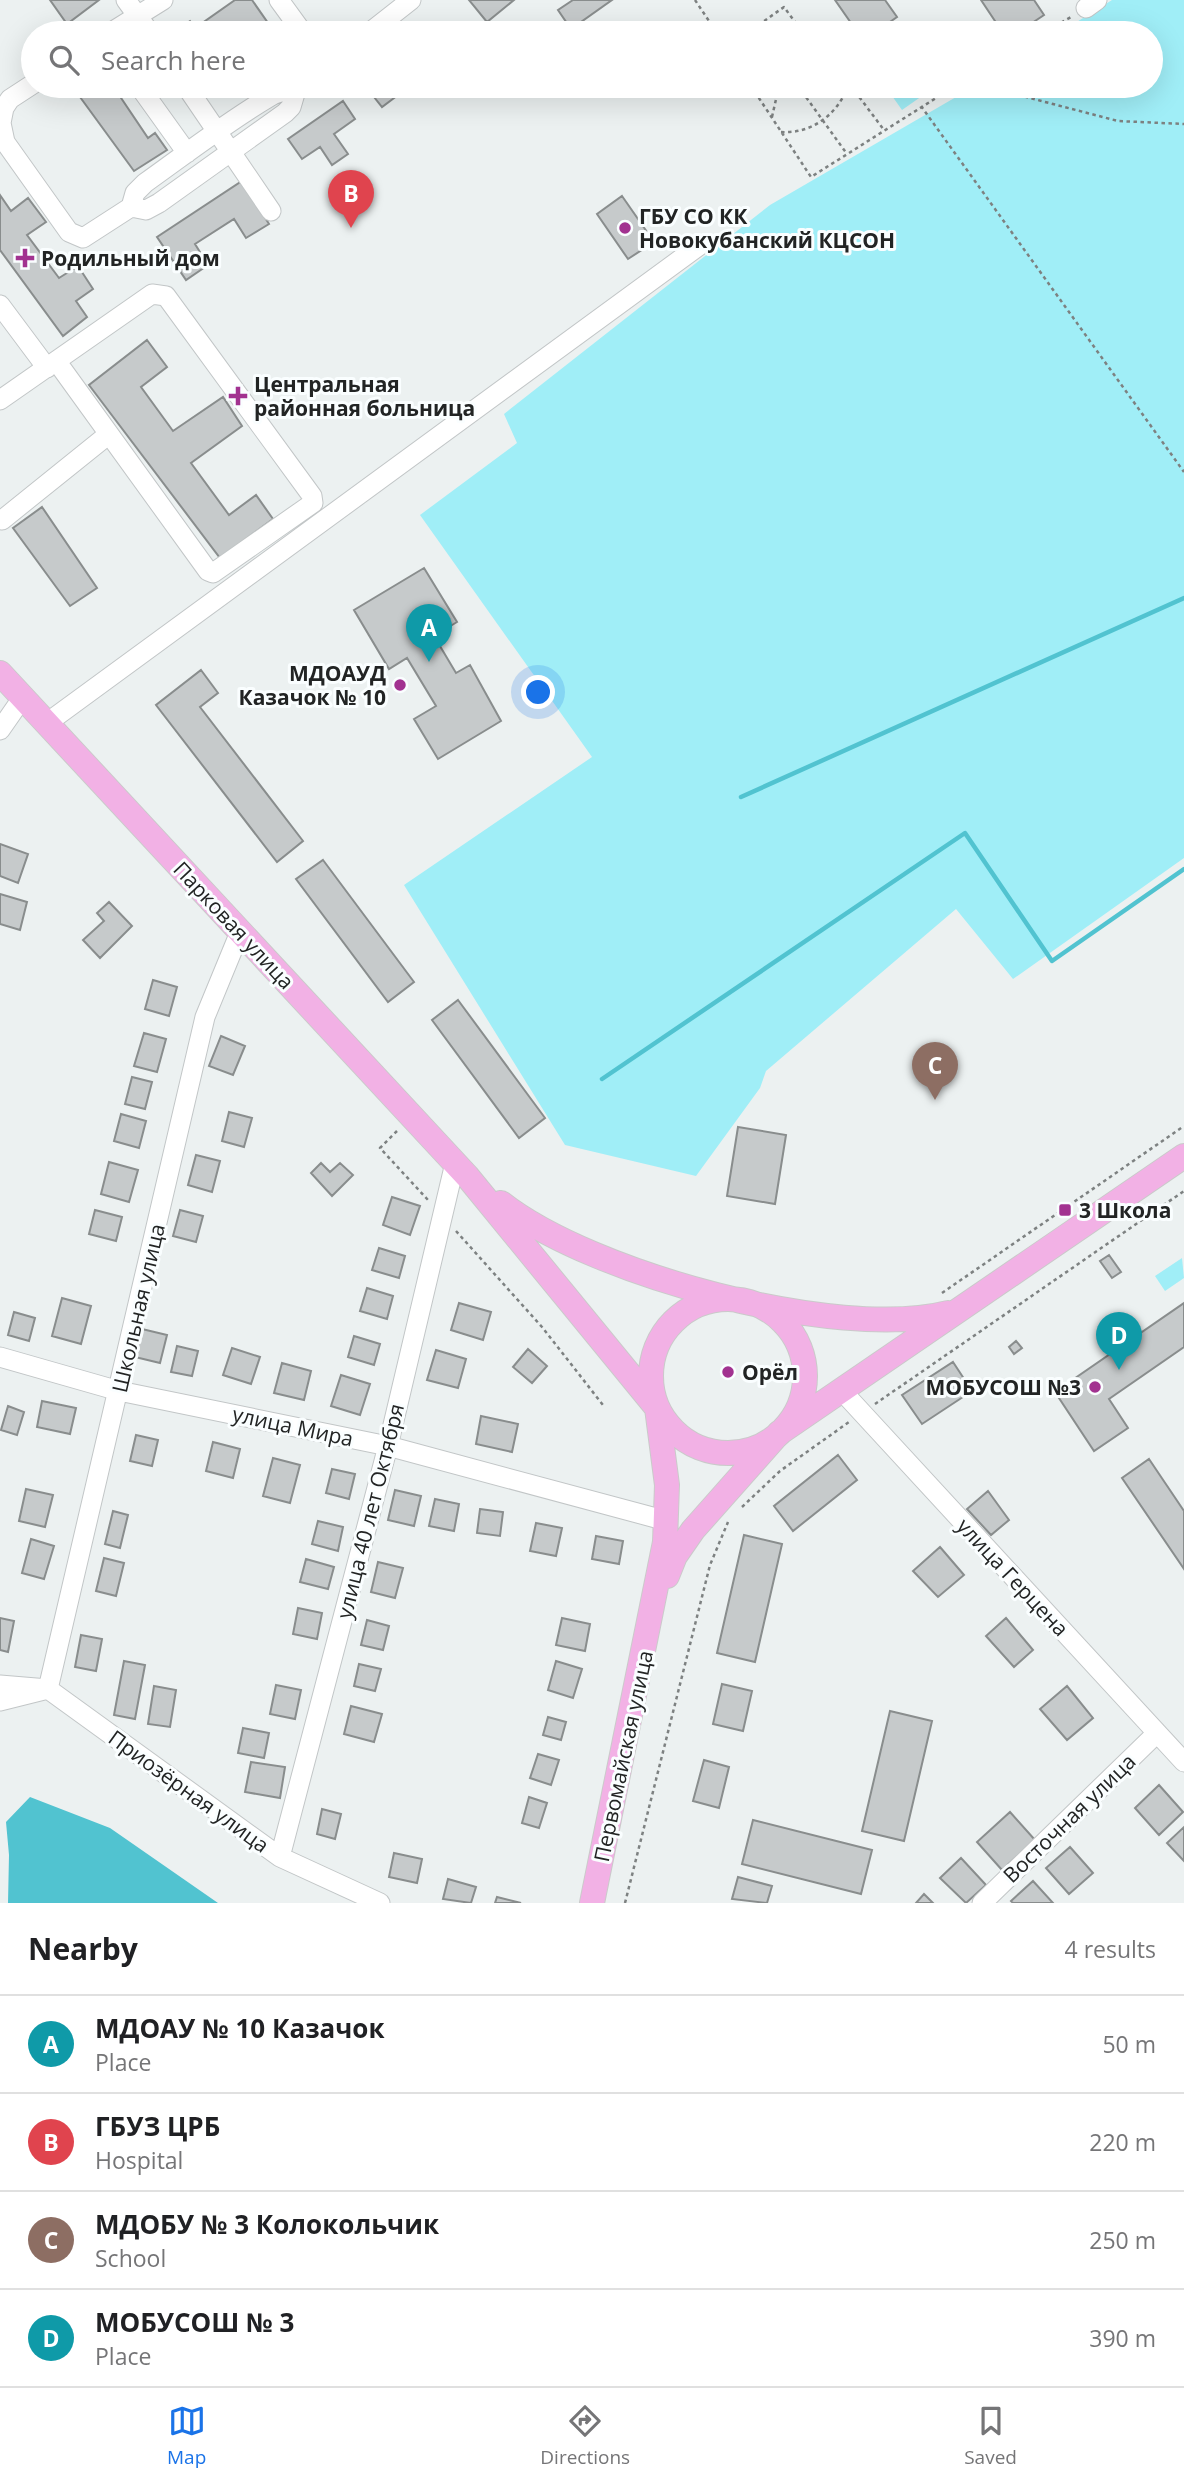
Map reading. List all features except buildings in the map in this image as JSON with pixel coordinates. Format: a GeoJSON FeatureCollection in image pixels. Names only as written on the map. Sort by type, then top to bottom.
{"type":"FeatureCollection","features":[{"type":"Feature","properties":{"kind":"main road","name":"Парковая улица"},"geometry":{"type":"LineString","coordinates":[[0,673],[461,1169],[657,1408]]}},
{"type":"Feature","properties":{"kind":"main road","name":"Первомайская улица"},"geometry":{"type":"LineString","coordinates":[[653,1608],[675,1556],[693,1530],[779,1433],[1184,1156]]}},
{"type":"Feature","properties":{"kind":"main road","name":"Парковая улица"},"geometry":{"type":"LineString","coordinates":[[461,1169],[514,1213],[573,1246],[643,1273],[747,1301]]}},
{"type":"Feature","properties":{"kind":"main road"},"geometry":{"type":"LineString","coordinates":[[731,1298],[747,1301],[780,1319],[793,1335],[802,1355],[805,1376],[802,1397],[793,1417],[779,1433],[762,1445],[743,1451],[712,1451],[684,1439],[668,1425],[657,1408],[651,1386],[651,1364],[658,1342],[670,1324],[688,1309],[708,1301],[731,1298]]}},
{"type":"Feature","properties":{"kind":"main road","name":"Первомайская улица"},"geometry":{"type":"LineString","coordinates":[[747,1301],[809,1315],[892,1320],[930,1317],[959,1310]]}},
{"type":"Feature","properties":{"kind":"main road","name":"Первомайская улица"},"geometry":{"type":"LineString","coordinates":[[592,1903],[653,1608],[667,1521],[667,1485],[657,1408]]}},
{"type":"Feature","properties":{"kind":"street"},"geometry":{"type":"LineString","coordinates":[[120,21],[132,7],[163,0]]}},
{"type":"Feature","properties":{"kind":"street"},"geometry":{"type":"LineString","coordinates":[[279,0],[294,21]]}},
{"type":"Feature","properties":{"kind":"street"},"geometry":{"type":"LineString","coordinates":[[384,21],[411,0]]}},
{"type":"Feature","properties":{"kind":"street"},"geometry":{"type":"LineString","coordinates":[[21,92],[10,99],[4,108],[1,123],[2,144],[75,237],[83,237],[131,206],[135,193],[217,131],[268,98]]}},
{"type":"Feature","properties":{"kind":"street"},"geometry":{"type":"LineString","coordinates":[[148,98],[187,153]]}},
{"type":"Feature","properties":{"kind":"street"},"geometry":{"type":"LineString","coordinates":[[194,98],[271,211]]}},
{"type":"Feature","properties":{"kind":"street"},"geometry":{"type":"LineString","coordinates":[[131,206],[146,210],[159,203],[285,113],[295,98]]}},
{"type":"Feature","properties":{"kind":"street"},"geometry":{"type":"LineString","coordinates":[[47,723],[700,245]]}},
{"type":"Feature","properties":{"kind":"street"},"geometry":{"type":"LineString","coordinates":[[0,305],[52,365],[109,434],[204,567],[213,573],[313,503],[312,496],[166,296],[152,294],[52,365],[0,400]]}},
{"type":"Feature","properties":{"kind":"street"},"geometry":{"type":"LineString","coordinates":[[2,520],[109,434]]}},
{"type":"Feature","properties":{"kind":"street"},"geometry":{"type":"LineString","coordinates":[[0,730],[23,697]]}},
{"type":"Feature","properties":{"kind":"street","name":"Школьная улица"},"geometry":{"type":"LineString","coordinates":[[48,1689],[205,1017],[240,932]]}},
{"type":"Feature","properties":{"kind":"street","name":"улица 40 лет Октября"},"geometry":{"type":"LineString","coordinates":[[280,1857],[388,1446],[442,1216],[461,1169]]}},
{"type":"Feature","properties":{"kind":"street","name":"улица Мира"},"geometry":{"type":"LineString","coordinates":[[0,1357],[119,1391],[388,1446],[667,1521]]}},
{"type":"Feature","properties":{"kind":"street","name":"улица Герцена"},"geometry":{"type":"LineString","coordinates":[[842,1391],[1184,1762]]}},
{"type":"Feature","properties":{"kind":"street"},"geometry":{"type":"LineString","coordinates":[[0,1685],[48,1689]]}},
{"type":"Feature","properties":{"kind":"street"},"geometry":{"type":"LineString","coordinates":[[0,1701],[48,1689]]}},
{"type":"Feature","properties":{"kind":"street","name":"Приозёрная улица"},"geometry":{"type":"LineString","coordinates":[[48,1689],[280,1857],[380,1903]]}},
{"type":"Feature","properties":{"kind":"street","name":"Восточная улица"},"geometry":{"type":"LineString","coordinates":[[982,1903],[1157,1734]]}},
{"type":"Feature","properties":{"kind":"path"},"geometry":{"type":"LineString","coordinates":[[695,0],[708,21]]}},
{"type":"Feature","properties":{"kind":"path"},"geometry":{"type":"LineString","coordinates":[[1063,21],[1092,4]]}},
{"type":"Feature","properties":{"kind":"path"},"geometry":{"type":"LineString","coordinates":[[765,21],[785,7],[795,21]]}},
{"type":"Feature","properties":{"kind":"path"},"geometry":{"type":"LineString","coordinates":[[759,98],[811,177],[935,98]]}},
{"type":"Feature","properties":{"kind":"path"},"geometry":{"type":"LineString","coordinates":[[772,118],[776,98]]}},
{"type":"Feature","properties":{"kind":"path"},"geometry":{"type":"LineString","coordinates":[[806,98],[847,153]]}},
{"type":"Feature","properties":{"kind":"path"},"geometry":{"type":"LineString","coordinates":[[781,132],[803,130],[823,120],[843,98]]}},
{"type":"Feature","properties":{"kind":"path"},"geometry":{"type":"LineString","coordinates":[[859,98],[884,130]]}},
{"type":"Feature","properties":{"kind":"path"},"geometry":{"type":"LineString","coordinates":[[1030,98],[1118,121],[1184,124]]}},
{"type":"Feature","properties":{"kind":"path"},"geometry":{"type":"LineString","coordinates":[[921,106],[1184,472]]}},
{"type":"Feature","properties":{"kind":"path"},"geometry":{"type":"LineString","coordinates":[[413,1117],[380,1147],[542,1327],[603,1405]]}},
{"type":"Feature","properties":{"kind":"path"},"geometry":{"type":"LineString","coordinates":[[936,1297],[1184,1126]]}},
{"type":"Feature","properties":{"kind":"path"},"geometry":{"type":"LineString","coordinates":[[740,1509],[780,1471],[1184,1191]]}},
{"type":"Feature","properties":{"kind":"path"},"geometry":{"type":"LineString","coordinates":[[625,1903],[710,1565],[729,1519]]}},
{"type":"Feature","properties":{"kind":"shaded area"},"geometry":{"type":"Polygon","coordinates":[[[1112,0],[1184,0],[1184,858],[1013,979],[956,909],[766,1071],[760,1088],[696,1176],[565,1145],[404,885],[592,757],[420,515],[517,443],[504,414],[770,205],[954,98],[1163,98],[1163,21],[1078,21],[1112,0]]]}},
{"type":"Feature","properties":{"kind":"shaded area"},"geometry":{"type":"Polygon","coordinates":[[[894,98],[919,98],[902,110],[894,98]]]}},
{"type":"Feature","properties":{"kind":"shaded area"},"geometry":{"type":"Polygon","coordinates":[[[1182,1258],[1184,1278],[1165,1291],[1155,1276],[1182,1258]]]}},
{"type":"Feature","properties":{"kind":"shaded area"},"geometry":{"type":"Polygon","coordinates":[[[30,1797],[110,1828],[218,1903],[8,1903],[9,1855],[6,1822],[30,1797]]]}},
{"type":"Feature","properties":{"kind":"waterway"},"geometry":{"type":"LineString","coordinates":[[741,797],[1184,598]]}},
{"type":"Feature","properties":{"kind":"waterway"},"geometry":{"type":"LineString","coordinates":[[602,1079],[965,833],[1052,961],[1184,869]]}},
{"type":"Feature","properties":{"kind":"place","name":"ГБУЗ ЦРБ"},"geometry":{"type":"Point","coordinates":[351,228]}},
{"type":"Feature","properties":{"kind":"place","name":"ГБУ СО КК Новокубанский КЦСОН"},"geometry":{"type":"Point","coordinates":[625,228]}},
{"type":"Feature","properties":{"kind":"place","name":"Родильный дом"},"geometry":{"type":"Point","coordinates":[25,258]}},
{"type":"Feature","properties":{"kind":"place","name":"Центральная районная больница"},"geometry":{"type":"Point","coordinates":[238,396]}},
{"type":"Feature","properties":{"kind":"place","name":"МДОАУ № 10 Казачок"},"geometry":{"type":"Point","coordinates":[429,662]}},
{"type":"Feature","properties":{"kind":"place","name":"МДОАУД Казачок № 10"},"geometry":{"type":"Point","coordinates":[400,685]}},
{"type":"Feature","properties":{"kind":"place","name":"МДОБУ № 3 Колокольчик"},"geometry":{"type":"Point","coordinates":[935,1100]}},
{"type":"Feature","properties":{"kind":"place","name":"3 Школа"},"geometry":{"type":"Point","coordinates":[1065,1210]}},
{"type":"Feature","properties":{"kind":"place","name":"МОБУСОШ № 3"},"geometry":{"type":"Point","coordinates":[1119,1370]}},
{"type":"Feature","properties":{"kind":"place","name":"Орёл"},"geometry":{"type":"Point","coordinates":[728,1372]}},
{"type":"Feature","properties":{"kind":"place","name":"МОБУСОШ №3"},"geometry":{"type":"Point","coordinates":[1095,1387]}}]}
